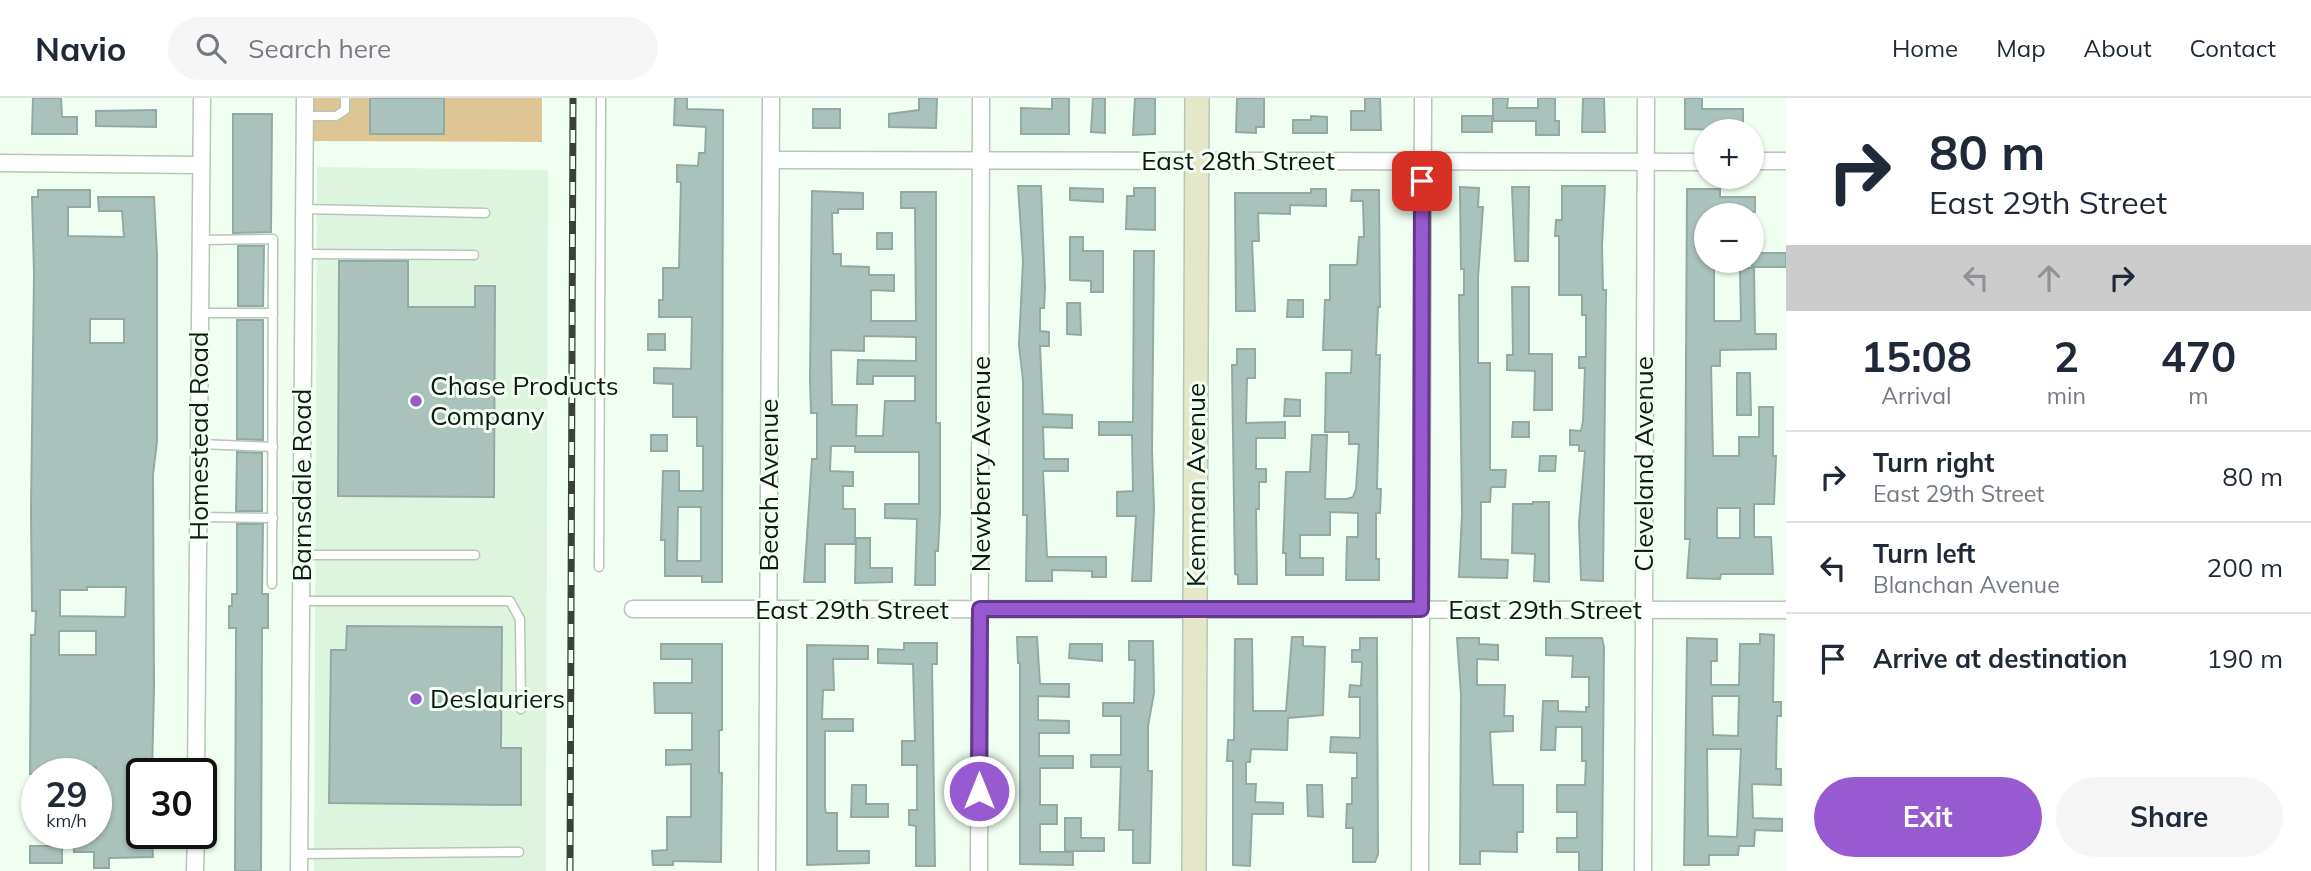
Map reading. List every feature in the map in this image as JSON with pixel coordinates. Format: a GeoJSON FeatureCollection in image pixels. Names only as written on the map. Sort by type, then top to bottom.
{"type":"FeatureCollection","features":[{"type":"Feature","properties":{"kind":"street","name":"Homestead Road"},"geometry":{"type":"LineString","coordinates":[[196,758],[202,98]]}},
{"type":"Feature","properties":{"kind":"street","name":"Barnsdale Road"},"geometry":{"type":"LineString","coordinates":[[299,863],[305,98]]}},
{"type":"Feature","properties":{"kind":"street","name":"Beach Avenue"},"geometry":{"type":"LineString","coordinates":[[766,871],[771,98]]}},
{"type":"Feature","properties":{"kind":"street","name":"Newberry Avenue"},"geometry":{"type":"LineString","coordinates":[[979,871],[981,98]]}},
{"type":"Feature","properties":{"kind":"street","name":"Kemman Avenue"},"geometry":{"type":"LineString","coordinates":[[1194,871],[1197,98]]}},
{"type":"Feature","properties":{"kind":"street"},"geometry":{"type":"LineString","coordinates":[[1420,871],[1423,98]]}},
{"type":"Feature","properties":{"kind":"street","name":"Cleveland Avenue"},"geometry":{"type":"LineString","coordinates":[[1643,871],[1646,98]]}},
{"type":"Feature","properties":{"kind":"street","name":"East 28th Street"},"geometry":{"type":"LineString","coordinates":[[771,160],[1694,162]]}},
{"type":"Feature","properties":{"kind":"street"},"geometry":{"type":"LineString","coordinates":[[1764,161],[1786,161]]}},
{"type":"Feature","properties":{"kind":"street"},"geometry":{"type":"LineString","coordinates":[[0,163],[201,165]]}},
{"type":"Feature","properties":{"kind":"street","name":"East 29th Street"},"geometry":{"type":"LineString","coordinates":[[633,609],[1786,610]]}},
{"type":"Feature","properties":{"kind":"street"},"geometry":{"type":"LineString","coordinates":[[195,871],[196,849]]}},
{"type":"Feature","properties":{"kind":"lane"},"geometry":{"type":"LineString","coordinates":[[305,116],[336,116],[345,110],[345,98]]}},
{"type":"Feature","properties":{"kind":"lane"},"geometry":{"type":"LineString","coordinates":[[599,567],[601,98]]}},
{"type":"Feature","properties":{"kind":"lane"},"geometry":{"type":"LineString","coordinates":[[304,209],[485,213]]}},
{"type":"Feature","properties":{"kind":"lane"},"geometry":{"type":"LineString","coordinates":[[201,240],[274,239],[272,584]]}},
{"type":"Feature","properties":{"kind":"lane"},"geometry":{"type":"LineString","coordinates":[[304,254],[474,256]]}},
{"type":"Feature","properties":{"kind":"lane"},"geometry":{"type":"LineString","coordinates":[[200,313],[273,313]]}},
{"type":"Feature","properties":{"kind":"lane"},"geometry":{"type":"LineString","coordinates":[[199,444],[273,447]]}},
{"type":"Feature","properties":{"kind":"lane"},"geometry":{"type":"LineString","coordinates":[[198,517],[273,519]]}},
{"type":"Feature","properties":{"kind":"lane"},"geometry":{"type":"LineString","coordinates":[[302,555],[475,555]]}},
{"type":"Feature","properties":{"kind":"lane"},"geometry":{"type":"LineString","coordinates":[[301,601],[510,601],[520,619],[521,709]]}},
{"type":"Feature","properties":{"kind":"lane"},"geometry":{"type":"LineString","coordinates":[[299,863],[519,852]]}},
{"type":"Feature","properties":{"kind":"shaded area"},"geometry":{"type":"Polygon","coordinates":[[[308,98],[542,98],[542,142],[307,141],[308,98]]]}},
{"type":"Feature","properties":{"kind":"shaded area"},"geometry":{"type":"Polygon","coordinates":[[[317,167],[548,170],[546,871],[314,871],[317,167]]]}},
{"type":"Feature","properties":{"kind":"building"},"geometry":{"type":"Polygon","coordinates":[[[33,98],[61,98],[62,117],[77,117],[77,134],[32,134],[33,98]]]}},
{"type":"Feature","properties":{"kind":"building"},"geometry":{"type":"Polygon","coordinates":[[[370,98],[444,98],[444,134],[370,134],[370,98]]]}},
{"type":"Feature","properties":{"kind":"building"},"geometry":{"type":"Polygon","coordinates":[[[675,98],[687,98],[687,109],[723,110],[722,582],[702,582],[702,576],[665,576],[665,540],[661,540],[663,471],[679,471],[679,491],[703,491],[703,446],[697,446],[697,417],[673,417],[673,384],[654,383],[654,368],[691,369],[692,317],[659,317],[659,300],[663,300],[663,268],[679,268],[681,182],[677,182],[677,165],[698,166],[699,153],[705,153],[706,127],[674,125],[675,98]],[[678,507],[677,561],[701,561],[701,507],[678,507]]]}},
{"type":"Feature","properties":{"kind":"building"},"geometry":{"type":"Polygon","coordinates":[[[919,98],[937,98],[936,128],[889,127],[889,114],[919,110],[919,98]]]}},
{"type":"Feature","properties":{"kind":"building"},"geometry":{"type":"Polygon","coordinates":[[[1052,98],[1069,98],[1069,134],[1021,134],[1021,108],[1052,109],[1052,98]]]}},
{"type":"Feature","properties":{"kind":"building"},"geometry":{"type":"Polygon","coordinates":[[[1093,98],[1105,98],[1105,133],[1091,132],[1093,98]]]}},
{"type":"Feature","properties":{"kind":"building"},"geometry":{"type":"Polygon","coordinates":[[[1135,98],[1155,98],[1155,134],[1133,135],[1135,98]]]}},
{"type":"Feature","properties":{"kind":"building"},"geometry":{"type":"Polygon","coordinates":[[[1237,98],[1264,98],[1264,127],[1256,127],[1256,133],[1236,132],[1237,98]]]}},
{"type":"Feature","properties":{"kind":"building"},"geometry":{"type":"Polygon","coordinates":[[[1365,98],[1380,98],[1381,130],[1351,130],[1351,111],[1365,111],[1365,98]]]}},
{"type":"Feature","properties":{"kind":"building"},"geometry":{"type":"Polygon","coordinates":[[[1493,98],[1508,98],[1507,108],[1538,108],[1538,98],[1555,98],[1555,121],[1559,121],[1559,135],[1536,135],[1536,121],[1493,121],[1493,98]]]}},
{"type":"Feature","properties":{"kind":"building"},"geometry":{"type":"Polygon","coordinates":[[[1583,98],[1604,98],[1605,132],[1582,132],[1583,98]]]}},
{"type":"Feature","properties":{"kind":"building"},"geometry":{"type":"Polygon","coordinates":[[[1685,98],[1702,98],[1702,109],[1743,109],[1743,119],[1694,119],[1694,129],[1685,129],[1685,98]]]}},
{"type":"Feature","properties":{"kind":"building"},"geometry":{"type":"Polygon","coordinates":[[[813,109],[840,109],[840,128],[813,128],[813,109]]]}},
{"type":"Feature","properties":{"kind":"building"},"geometry":{"type":"Polygon","coordinates":[[[156,110],[156,127],[96,126],[96,111],[156,110]]]}},
{"type":"Feature","properties":{"kind":"building"},"geometry":{"type":"Polygon","coordinates":[[[233,114],[272,114],[271,232],[233,233],[233,114]]]}},
{"type":"Feature","properties":{"kind":"building"},"geometry":{"type":"Polygon","coordinates":[[[1311,116],[1327,117],[1327,133],[1293,133],[1293,120],[1311,120],[1311,116]]]}},
{"type":"Feature","properties":{"kind":"building"},"geometry":{"type":"Polygon","coordinates":[[[1462,116],[1492,116],[1492,132],[1462,132],[1462,116]]]}},
{"type":"Feature","properties":{"kind":"building"},"geometry":{"type":"Polygon","coordinates":[[[1018,186],[1041,186],[1045,287],[1044,308],[1040,308],[1040,331],[1049,332],[1049,346],[1040,346],[1043,414],[1072,415],[1072,428],[1043,427],[1044,459],[1068,459],[1068,471],[1043,471],[1047,557],[1106,557],[1106,577],[1092,577],[1092,571],[1052,570],[1052,581],[1026,581],[1023,380],[1019,345],[1023,261],[1018,186]]]}},
{"type":"Feature","properties":{"kind":"building"},"geometry":{"type":"Polygon","coordinates":[[[1562,186],[1605,186],[1602,246],[1603,290],[1606,290],[1603,581],[1581,580],[1579,523],[1585,451],[1579,451],[1579,445],[1570,445],[1570,430],[1581,431],[1583,421],[1585,368],[1579,368],[1579,357],[1586,357],[1586,315],[1582,315],[1582,295],[1559,295],[1559,236],[1555,236],[1556,220],[1562,220],[1562,186]]]}},
{"type":"Feature","properties":{"kind":"building"},"geometry":{"type":"Polygon","coordinates":[[[1460,187],[1479,188],[1478,207],[1483,207],[1478,278],[1478,363],[1490,363],[1490,470],[1506,470],[1505,487],[1491,487],[1490,502],[1481,502],[1481,559],[1508,560],[1507,578],[1459,577],[1462,514],[1459,295],[1464,295],[1460,187]]]}},
{"type":"Feature","properties":{"kind":"building"},"geometry":{"type":"Polygon","coordinates":[[[1512,187],[1529,187],[1528,261],[1515,261],[1512,187]]]}},
{"type":"Feature","properties":{"kind":"building"},"geometry":{"type":"Polygon","coordinates":[[[1070,188],[1103,189],[1103,202],[1070,200],[1070,188]]]}},
{"type":"Feature","properties":{"kind":"building"},"geometry":{"type":"Polygon","coordinates":[[[1134,188],[1155,188],[1155,230],[1126,229],[1127,196],[1134,196],[1134,188]]]}},
{"type":"Feature","properties":{"kind":"building"},"geometry":{"type":"Polygon","coordinates":[[[1311,189],[1326,189],[1326,206],[1290,205],[1290,214],[1258,213],[1259,241],[1252,241],[1255,311],[1236,311],[1235,193],[1311,193],[1311,189]]]}},
{"type":"Feature","properties":{"kind":"building"},"geometry":{"type":"Polygon","coordinates":[[[1687,189],[1720,189],[1720,197],[1755,197],[1755,203],[1694,203],[1694,273],[1714,273],[1714,321],[1741,321],[1740,273],[1754,273],[1755,334],[1776,334],[1776,349],[1720,350],[1720,366],[1711,366],[1713,456],[1739,456],[1739,437],[1759,437],[1759,407],[1773,407],[1773,456],[1776,456],[1774,504],[1754,504],[1754,537],[1771,537],[1773,574],[1721,574],[1720,579],[1687,578],[1690,539],[1685,539],[1687,189]],[[1717,508],[1717,538],[1740,538],[1740,508],[1717,508]]]}},
{"type":"Feature","properties":{"kind":"building"},"geometry":{"type":"Polygon","coordinates":[[[38,190],[90,190],[90,207],[68,207],[68,236],[124,237],[122,211],[99,211],[98,197],[154,197],[157,256],[157,441],[153,475],[152,758],[126,758],[126,849],[153,849],[153,857],[109,858],[109,868],[94,868],[94,852],[74,852],[74,849],[112,849],[112,758],[30,758],[31,635],[35,635],[36,611],[32,611],[31,511],[34,274],[32,197],[38,197],[38,190]],[[90,319],[90,343],[124,343],[124,319],[90,319]],[[87,587],[87,590],[60,590],[60,616],[125,617],[126,587],[87,587]],[[59,631],[59,655],[96,655],[96,631],[59,631]]]}},
{"type":"Feature","properties":{"kind":"building"},"geometry":{"type":"Polygon","coordinates":[[[1352,190],[1379,190],[1380,307],[1376,355],[1380,355],[1377,489],[1381,489],[1380,513],[1376,513],[1376,559],[1379,559],[1379,580],[1346,580],[1347,537],[1358,537],[1358,513],[1330,512],[1330,535],[1300,535],[1300,558],[1323,558],[1323,575],[1286,575],[1286,553],[1283,553],[1286,472],[1310,472],[1312,435],[1327,435],[1325,499],[1347,499],[1353,497],[1356,489],[1359,444],[1349,444],[1349,432],[1325,432],[1326,373],[1351,373],[1352,350],[1323,350],[1325,300],[1330,300],[1330,265],[1357,265],[1359,237],[1364,237],[1363,201],[1351,201],[1352,190]]]}},
{"type":"Feature","properties":{"kind":"building"},"geometry":{"type":"Polygon","coordinates":[[[812,191],[863,193],[863,209],[838,209],[838,213],[832,213],[833,254],[841,254],[841,266],[869,267],[869,275],[894,275],[894,291],[871,290],[871,321],[916,321],[915,208],[901,208],[901,192],[936,192],[936,423],[940,423],[940,514],[938,551],[935,551],[935,585],[915,585],[917,519],[885,518],[885,504],[919,504],[919,452],[855,452],[855,446],[831,446],[830,471],[853,472],[853,486],[843,486],[843,509],[855,509],[855,544],[825,544],[825,582],[804,582],[812,459],[817,459],[817,413],[811,413],[812,191]],[[864,336],[864,351],[831,350],[832,405],[857,405],[856,436],[883,436],[885,401],[915,401],[915,376],[873,376],[873,384],[857,384],[858,360],[916,361],[916,337],[864,336]]]}},
{"type":"Feature","properties":{"kind":"building"},"geometry":{"type":"Polygon","coordinates":[[[877,233],[892,233],[892,249],[877,249],[877,233]]]}},
{"type":"Feature","properties":{"kind":"building"},"geometry":{"type":"Polygon","coordinates":[[[1070,237],[1083,237],[1083,251],[1103,251],[1103,292],[1091,292],[1091,281],[1070,280],[1070,237]]]}},
{"type":"Feature","properties":{"kind":"building"},"geometry":{"type":"Polygon","coordinates":[[[238,246],[264,246],[263,306],[238,306],[238,246]]]}},
{"type":"Feature","properties":{"kind":"building"},"geometry":{"type":"Polygon","coordinates":[[[1134,251],[1154,251],[1154,508],[1151,581],[1132,581],[1136,516],[1117,516],[1117,492],[1133,491],[1132,435],[1099,435],[1099,422],[1133,422],[1134,251]]]}},
{"type":"Feature","properties":{"kind":"building"},"geometry":{"type":"Polygon","coordinates":[[[1764,253],[1786,253],[1786,267],[1764,267],[1764,253]]]}},
{"type":"Feature","properties":{"kind":"building","name":"Chase Products Company"},"geometry":{"type":"Polygon","coordinates":[[[339,261],[408,261],[408,307],[475,307],[475,286],[495,286],[494,497],[338,496],[339,261]]]}},
{"type":"Feature","properties":{"kind":"building"},"geometry":{"type":"Polygon","coordinates":[[[1512,287],[1529,287],[1529,354],[1552,354],[1552,410],[1534,410],[1535,371],[1507,370],[1507,355],[1513,355],[1512,287]]]}},
{"type":"Feature","properties":{"kind":"building"},"geometry":{"type":"Polygon","coordinates":[[[1288,300],[1303,300],[1303,317],[1287,317],[1288,300]]]}},
{"type":"Feature","properties":{"kind":"building"},"geometry":{"type":"Polygon","coordinates":[[[1067,303],[1080,303],[1081,335],[1067,334],[1067,303]]]}},
{"type":"Feature","properties":{"kind":"building"},"geometry":{"type":"Polygon","coordinates":[[[237,320],[263,320],[263,440],[237,439],[237,320]]]}},
{"type":"Feature","properties":{"kind":"building"},"geometry":{"type":"Polygon","coordinates":[[[648,334],[665,334],[665,350],[648,350],[648,334]]]}},
{"type":"Feature","properties":{"kind":"building"},"geometry":{"type":"Polygon","coordinates":[[[1237,349],[1255,349],[1255,378],[1247,378],[1246,423],[1285,422],[1285,438],[1256,438],[1256,469],[1266,469],[1266,482],[1259,482],[1259,509],[1256,509],[1257,584],[1238,584],[1238,575],[1235,574],[1232,365],[1237,365],[1237,349]]]}},
{"type":"Feature","properties":{"kind":"building"},"geometry":{"type":"Polygon","coordinates":[[[1737,373],[1750,373],[1751,415],[1737,415],[1737,373]]]}},
{"type":"Feature","properties":{"kind":"building"},"geometry":{"type":"Polygon","coordinates":[[[1285,399],[1300,400],[1300,416],[1284,416],[1285,399]]]}},
{"type":"Feature","properties":{"kind":"building"},"geometry":{"type":"Polygon","coordinates":[[[1513,422],[1529,422],[1529,437],[1512,437],[1513,422]]]}},
{"type":"Feature","properties":{"kind":"building"},"geometry":{"type":"Polygon","coordinates":[[[651,435],[667,435],[667,451],[651,451],[651,435]]]}},
{"type":"Feature","properties":{"kind":"building"},"geometry":{"type":"Polygon","coordinates":[[[237,452],[262,453],[262,511],[236,511],[237,452]]]}},
{"type":"Feature","properties":{"kind":"building"},"geometry":{"type":"Polygon","coordinates":[[[1540,456],[1556,456],[1555,471],[1539,471],[1540,456]]]}},
{"type":"Feature","properties":{"kind":"building"},"geometry":{"type":"Polygon","coordinates":[[[1549,502],[1549,582],[1534,581],[1535,554],[1512,553],[1513,504],[1549,502]]]}},
{"type":"Feature","properties":{"kind":"building"},"geometry":{"type":"Polygon","coordinates":[[[237,524],[263,524],[262,594],[268,594],[268,628],[262,628],[261,871],[235,871],[236,628],[229,628],[229,606],[232,606],[232,594],[237,594],[237,524]]]}},
{"type":"Feature","properties":{"kind":"building"},"geometry":{"type":"Polygon","coordinates":[[[856,538],[870,538],[870,568],[892,568],[892,582],[855,583],[856,538]]]}},
{"type":"Feature","properties":{"kind":"building","name":"Deslauriers"},"geometry":{"type":"Polygon","coordinates":[[[347,626],[502,627],[501,748],[521,748],[521,805],[329,803],[331,650],[346,650],[347,626]]]}},
{"type":"Feature","properties":{"kind":"building"},"geometry":{"type":"Polygon","coordinates":[[[1760,634],[1774,635],[1773,702],[1781,702],[1781,716],[1777,716],[1776,769],[1781,769],[1781,785],[1752,784],[1753,818],[1782,819],[1782,831],[1755,830],[1754,846],[1739,846],[1738,855],[1709,855],[1709,865],[1684,865],[1687,638],[1717,639],[1717,661],[1711,661],[1711,685],[1739,685],[1740,644],[1760,644],[1760,634]],[[1712,696],[1713,735],[1738,736],[1739,696],[1712,696]],[[1707,749],[1708,836],[1737,837],[1741,749],[1707,749]]]}},
{"type":"Feature","properties":{"kind":"building"},"geometry":{"type":"Polygon","coordinates":[[[1017,637],[1037,637],[1040,684],[1069,684],[1069,697],[1038,696],[1038,720],[1069,721],[1069,733],[1039,733],[1039,756],[1073,756],[1073,768],[1040,768],[1040,805],[1057,805],[1057,824],[1040,824],[1040,852],[1073,852],[1073,865],[1020,864],[1020,663],[1017,637]]]}},
{"type":"Feature","properties":{"kind":"building"},"geometry":{"type":"Polygon","coordinates":[[[1292,637],[1303,637],[1303,646],[1325,647],[1323,715],[1288,718],[1287,750],[1251,749],[1250,762],[1246,762],[1246,784],[1256,784],[1255,802],[1283,803],[1283,814],[1252,814],[1250,866],[1233,865],[1233,761],[1227,761],[1228,740],[1234,740],[1235,639],[1252,639],[1253,711],[1286,711],[1292,637]]]}},
{"type":"Feature","properties":{"kind":"building"},"geometry":{"type":"Polygon","coordinates":[[[1360,638],[1377,638],[1378,854],[1375,862],[1353,862],[1353,828],[1346,828],[1347,804],[1352,804],[1352,778],[1357,778],[1357,753],[1330,752],[1331,737],[1360,738],[1360,697],[1349,697],[1350,685],[1361,686],[1362,662],[1352,662],[1352,650],[1360,650],[1360,638]]]}},
{"type":"Feature","properties":{"kind":"building"},"geometry":{"type":"Polygon","coordinates":[[[1457,638],[1479,638],[1479,644],[1498,645],[1498,660],[1477,659],[1477,685],[1505,685],[1504,716],[1513,716],[1513,731],[1490,732],[1493,785],[1523,785],[1523,832],[1517,832],[1517,852],[1480,851],[1480,864],[1460,864],[1461,694],[1457,638]]]}},
{"type":"Feature","properties":{"kind":"building"},"geometry":{"type":"Polygon","coordinates":[[[1546,638],[1602,638],[1602,871],[1579,871],[1579,852],[1557,852],[1557,838],[1577,838],[1577,812],[1557,812],[1557,785],[1585,785],[1586,761],[1582,761],[1582,727],[1556,727],[1555,750],[1541,750],[1543,701],[1558,701],[1558,711],[1586,712],[1586,707],[1589,707],[1589,677],[1572,677],[1573,656],[1546,655],[1546,638]]]}},
{"type":"Feature","properties":{"kind":"building"},"geometry":{"type":"Polygon","coordinates":[[[1129,641],[1153,641],[1154,693],[1148,726],[1148,771],[1152,771],[1150,863],[1133,863],[1133,830],[1119,830],[1121,767],[1091,767],[1091,755],[1121,755],[1121,716],[1103,716],[1103,703],[1134,703],[1135,660],[1129,660],[1129,641]]]}},
{"type":"Feature","properties":{"kind":"building"},"geometry":{"type":"Polygon","coordinates":[[[904,643],[937,643],[937,664],[932,664],[935,866],[916,866],[916,826],[909,825],[909,810],[917,810],[917,765],[902,765],[902,741],[915,741],[913,664],[878,663],[878,649],[904,650],[904,643]]]}},
{"type":"Feature","properties":{"kind":"building"},"geometry":{"type":"Polygon","coordinates":[[[661,644],[722,644],[722,730],[719,730],[719,773],[722,773],[721,862],[673,861],[673,865],[653,865],[652,851],[667,850],[667,817],[691,817],[691,764],[666,765],[666,750],[692,750],[692,713],[655,713],[654,683],[692,683],[692,659],[661,659],[661,644]]]}},
{"type":"Feature","properties":{"kind":"building"},"geometry":{"type":"Polygon","coordinates":[[[1070,644],[1102,644],[1102,661],[1069,658],[1070,644]]]}},
{"type":"Feature","properties":{"kind":"building"},"geometry":{"type":"Polygon","coordinates":[[[807,645],[868,646],[868,659],[833,659],[834,690],[823,690],[822,719],[853,719],[853,731],[825,731],[825,808],[826,813],[837,813],[837,851],[869,851],[869,863],[807,865],[807,645]]]}},
{"type":"Feature","properties":{"kind":"building"},"geometry":{"type":"Polygon","coordinates":[[[852,785],[866,785],[866,804],[888,804],[888,817],[851,817],[852,785]]]}},
{"type":"Feature","properties":{"kind":"building"},"geometry":{"type":"Polygon","coordinates":[[[1307,785],[1322,785],[1323,817],[1308,816],[1307,785]]]}},
{"type":"Feature","properties":{"kind":"building"},"geometry":{"type":"Polygon","coordinates":[[[1065,818],[1081,818],[1081,838],[1104,838],[1104,851],[1065,851],[1065,818]]]}},
{"type":"Feature","properties":{"kind":"building"},"geometry":{"type":"Polygon","coordinates":[[[30,849],[62,849],[62,863],[30,863],[30,849]]]}},
{"type":"Feature","properties":{"kind":"railway"},"geometry":{"type":"LineString","coordinates":[[570,871],[573,98]]}},
{"type":"Feature","properties":{"kind":"place","name":"Chase Products Company"},"geometry":{"type":"Point","coordinates":[416,401]}},
{"type":"Feature","properties":{"kind":"place","name":"Deslauriers"},"geometry":{"type":"Point","coordinates":[416,699]}},
{"type":"Feature","properties":{"kind":"route"},"geometry":{"type":"LineString","coordinates":[[979,791],[980,609],[1421,609],[1422,181]]}}]}
